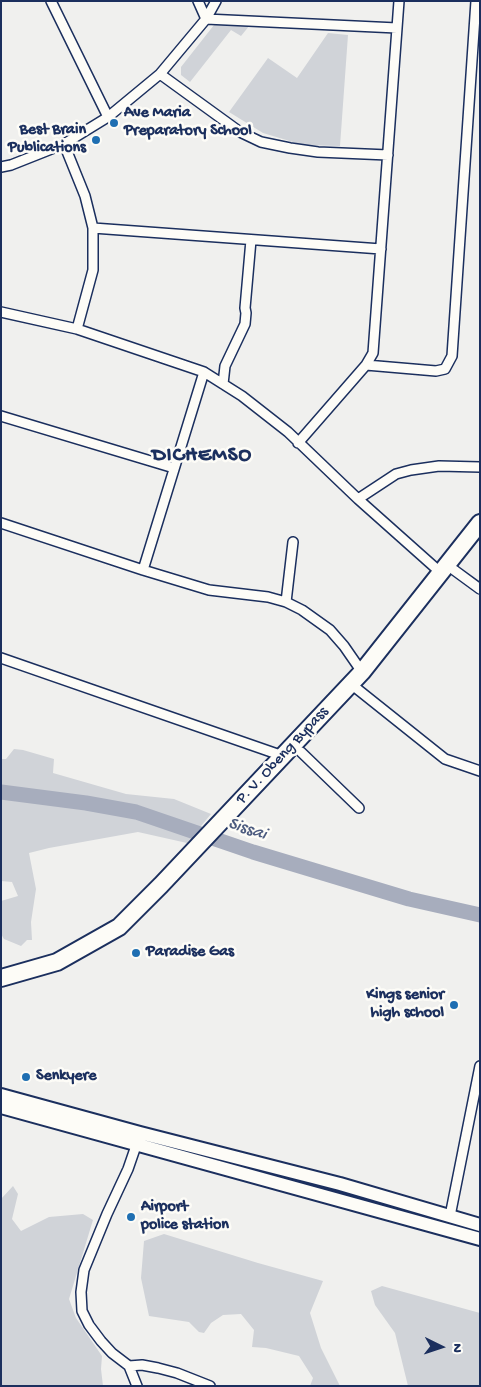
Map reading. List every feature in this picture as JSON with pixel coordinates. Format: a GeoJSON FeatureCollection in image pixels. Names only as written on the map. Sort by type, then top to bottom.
{"type":"FeatureCollection","features":[{"type":"Feature","properties":{"kind":"highway","name":"P. V. Obeng Bypass"},"geometry":{"type":"LineString","coordinates":[[447,571],[480,523]]}},
{"type":"Feature","properties":{"kind":"highway","name":"P. V. Obeng Bypass"},"geometry":{"type":"LineString","coordinates":[[1,978],[57,962],[119,927],[301,752],[447,571],[480,536]]}},
{"type":"Feature","properties":{"kind":"highway","name":"P. V. Obeng Bypass"},"geometry":{"type":"LineString","coordinates":[[1,989],[60,970],[124,934],[186,874],[213,838],[283,756],[357,682]]}},
{"type":"Feature","properties":{"kind":"street"},"geometry":{"type":"LineString","coordinates":[[51,1],[108,117]]}},
{"type":"Feature","properties":{"kind":"street"},"geometry":{"type":"LineString","coordinates":[[198,1],[206,19]]}},
{"type":"Feature","properties":{"kind":"street"},"geometry":{"type":"LineString","coordinates":[[1,167],[11,165],[64,144],[108,117],[160,74],[206,19],[216,1]]}},
{"type":"Feature","properties":{"kind":"street"},"geometry":{"type":"LineString","coordinates":[[298,443],[366,365],[373,353],[399,1]]}},
{"type":"Feature","properties":{"kind":"street"},"geometry":{"type":"LineString","coordinates":[[366,365],[436,371],[446,369],[452,356],[476,1]]}},
{"type":"Feature","properties":{"kind":"street"},"geometry":{"type":"LineString","coordinates":[[206,19],[397,28]]}},
{"type":"Feature","properties":{"kind":"street"},"geometry":{"type":"LineString","coordinates":[[160,74],[240,132],[261,142],[318,152],[388,155]]}},
{"type":"Feature","properties":{"kind":"street"},"geometry":{"type":"LineString","coordinates":[[64,144],[85,196],[93,228],[93,270],[77,329]]}},
{"type":"Feature","properties":{"kind":"street"},"geometry":{"type":"LineString","coordinates":[[93,228],[381,250]]}},
{"type":"Feature","properties":{"kind":"street"},"geometry":{"type":"LineString","coordinates":[[223,384],[225,366],[245,324],[251,240]]}},
{"type":"Feature","properties":{"kind":"street"},"geometry":{"type":"LineString","coordinates":[[1,312],[77,329],[204,372],[242,396],[288,432],[358,499],[447,571],[480,589]]}},
{"type":"Feature","properties":{"kind":"street"},"geometry":{"type":"LineString","coordinates":[[142,570],[204,372]]}},
{"type":"Feature","properties":{"kind":"street"},"geometry":{"type":"LineString","coordinates":[[1,416],[174,468]]}},
{"type":"Feature","properties":{"kind":"street"},"geometry":{"type":"LineString","coordinates":[[358,499],[396,474],[411,470],[439,466],[480,467]]}},
{"type":"Feature","properties":{"kind":"street"},"geometry":{"type":"LineString","coordinates":[[1,523],[142,570],[209,590],[268,598],[286,602],[302,610],[330,630],[344,646],[357,682],[444,759],[480,771]]}},
{"type":"Feature","properties":{"kind":"street"},"geometry":{"type":"LineString","coordinates":[[286,602],[293,542]]}},
{"type":"Feature","properties":{"kind":"street"},"geometry":{"type":"LineString","coordinates":[[1,658],[283,756]]}},
{"type":"Feature","properties":{"kind":"street"},"geometry":{"type":"LineString","coordinates":[[301,752],[359,808]]}},
{"type":"Feature","properties":{"kind":"street"},"geometry":{"type":"LineString","coordinates":[[450,1216],[480,1066]]}},
{"type":"Feature","properties":{"kind":"street"},"geometry":{"type":"LineString","coordinates":[[1,1095],[138,1139],[480,1239]]}},
{"type":"Feature","properties":{"kind":"street"},"geometry":{"type":"LineString","coordinates":[[1,1107],[340,1184],[480,1225]]}},
{"type":"Feature","properties":{"kind":"street"},"geometry":{"type":"LineString","coordinates":[[137,1386],[129,1366],[112,1353],[89,1324],[80,1303],[84,1270],[128,1169],[138,1139]]}},
{"type":"Feature","properties":{"kind":"street"},"geometry":{"type":"LineString","coordinates":[[129,1366],[158,1368],[210,1386]]}},
{"type":"Feature","properties":{"kind":"shaded area"},"geometry":{"type":"Polygon","coordinates":[[[228,22],[250,25],[241,36],[231,30],[190,82],[181,75],[181,67],[214,25],[228,22]]]}},
{"type":"Feature","properties":{"kind":"shaded area"},"geometry":{"type":"Polygon","coordinates":[[[328,33],[348,35],[340,146],[303,145],[263,133],[229,112],[268,58],[297,78],[328,33]]]}},
{"type":"Feature","properties":{"kind":"shaded area"},"geometry":{"type":"Polygon","coordinates":[[[14,749],[54,759],[53,773],[126,794],[174,799],[211,814],[187,843],[138,832],[29,853],[36,889],[31,922],[32,940],[27,940],[21,946],[4,939],[1,934],[1,901],[18,896],[12,882],[1,881],[1,759],[6,759],[14,749]]]}},
{"type":"Feature","properties":{"kind":"shaded area"},"geometry":{"type":"Polygon","coordinates":[[[13,1186],[18,1194],[12,1219],[21,1231],[49,1217],[83,1214],[93,1220],[69,1299],[76,1318],[102,1356],[103,1386],[1,1386],[1,1199],[13,1186]]]}},
{"type":"Feature","properties":{"kind":"shaded area"},"geometry":{"type":"Polygon","coordinates":[[[164,1234],[323,1281],[310,1313],[321,1348],[340,1386],[310,1386],[313,1378],[299,1356],[266,1348],[252,1347],[254,1330],[241,1314],[223,1315],[211,1323],[204,1333],[199,1332],[189,1322],[149,1316],[141,1278],[144,1241],[164,1234]]]}},
{"type":"Feature","properties":{"kind":"shaded area"},"geometry":{"type":"Polygon","coordinates":[[[382,1286],[480,1313],[480,1386],[408,1386],[395,1333],[375,1305],[371,1291],[382,1286]]]}},
{"type":"Feature","properties":{"kind":"waterway","name":"Sissai"},"geometry":{"type":"LineString","coordinates":[[1,792],[86,803],[136,812],[253,852],[409,899],[480,915]]}},
{"type":"Feature","properties":{"kind":"place","name":"Ave Maria Preparatory School"},"geometry":{"type":"Point","coordinates":[114,123]}},
{"type":"Feature","properties":{"kind":"place","name":"Best Brain Publications"},"geometry":{"type":"Point","coordinates":[96,140]}},
{"type":"Feature","properties":{"kind":"place","name":"Paradise Gas"},"geometry":{"type":"Point","coordinates":[136,953]}},
{"type":"Feature","properties":{"kind":"place","name":"Kings senior high school"},"geometry":{"type":"Point","coordinates":[454,1005]}},
{"type":"Feature","properties":{"kind":"place","name":"Senkyere"},"geometry":{"type":"Point","coordinates":[26,1077]}},
{"type":"Feature","properties":{"kind":"place","name":"Airport police station"},"geometry":{"type":"Point","coordinates":[131,1217]}},
{"type":"Feature","properties":{"kind":"district","name":"DICHEMSO"},"geometry":{"type":"Point","coordinates":[202,457]}}]}
